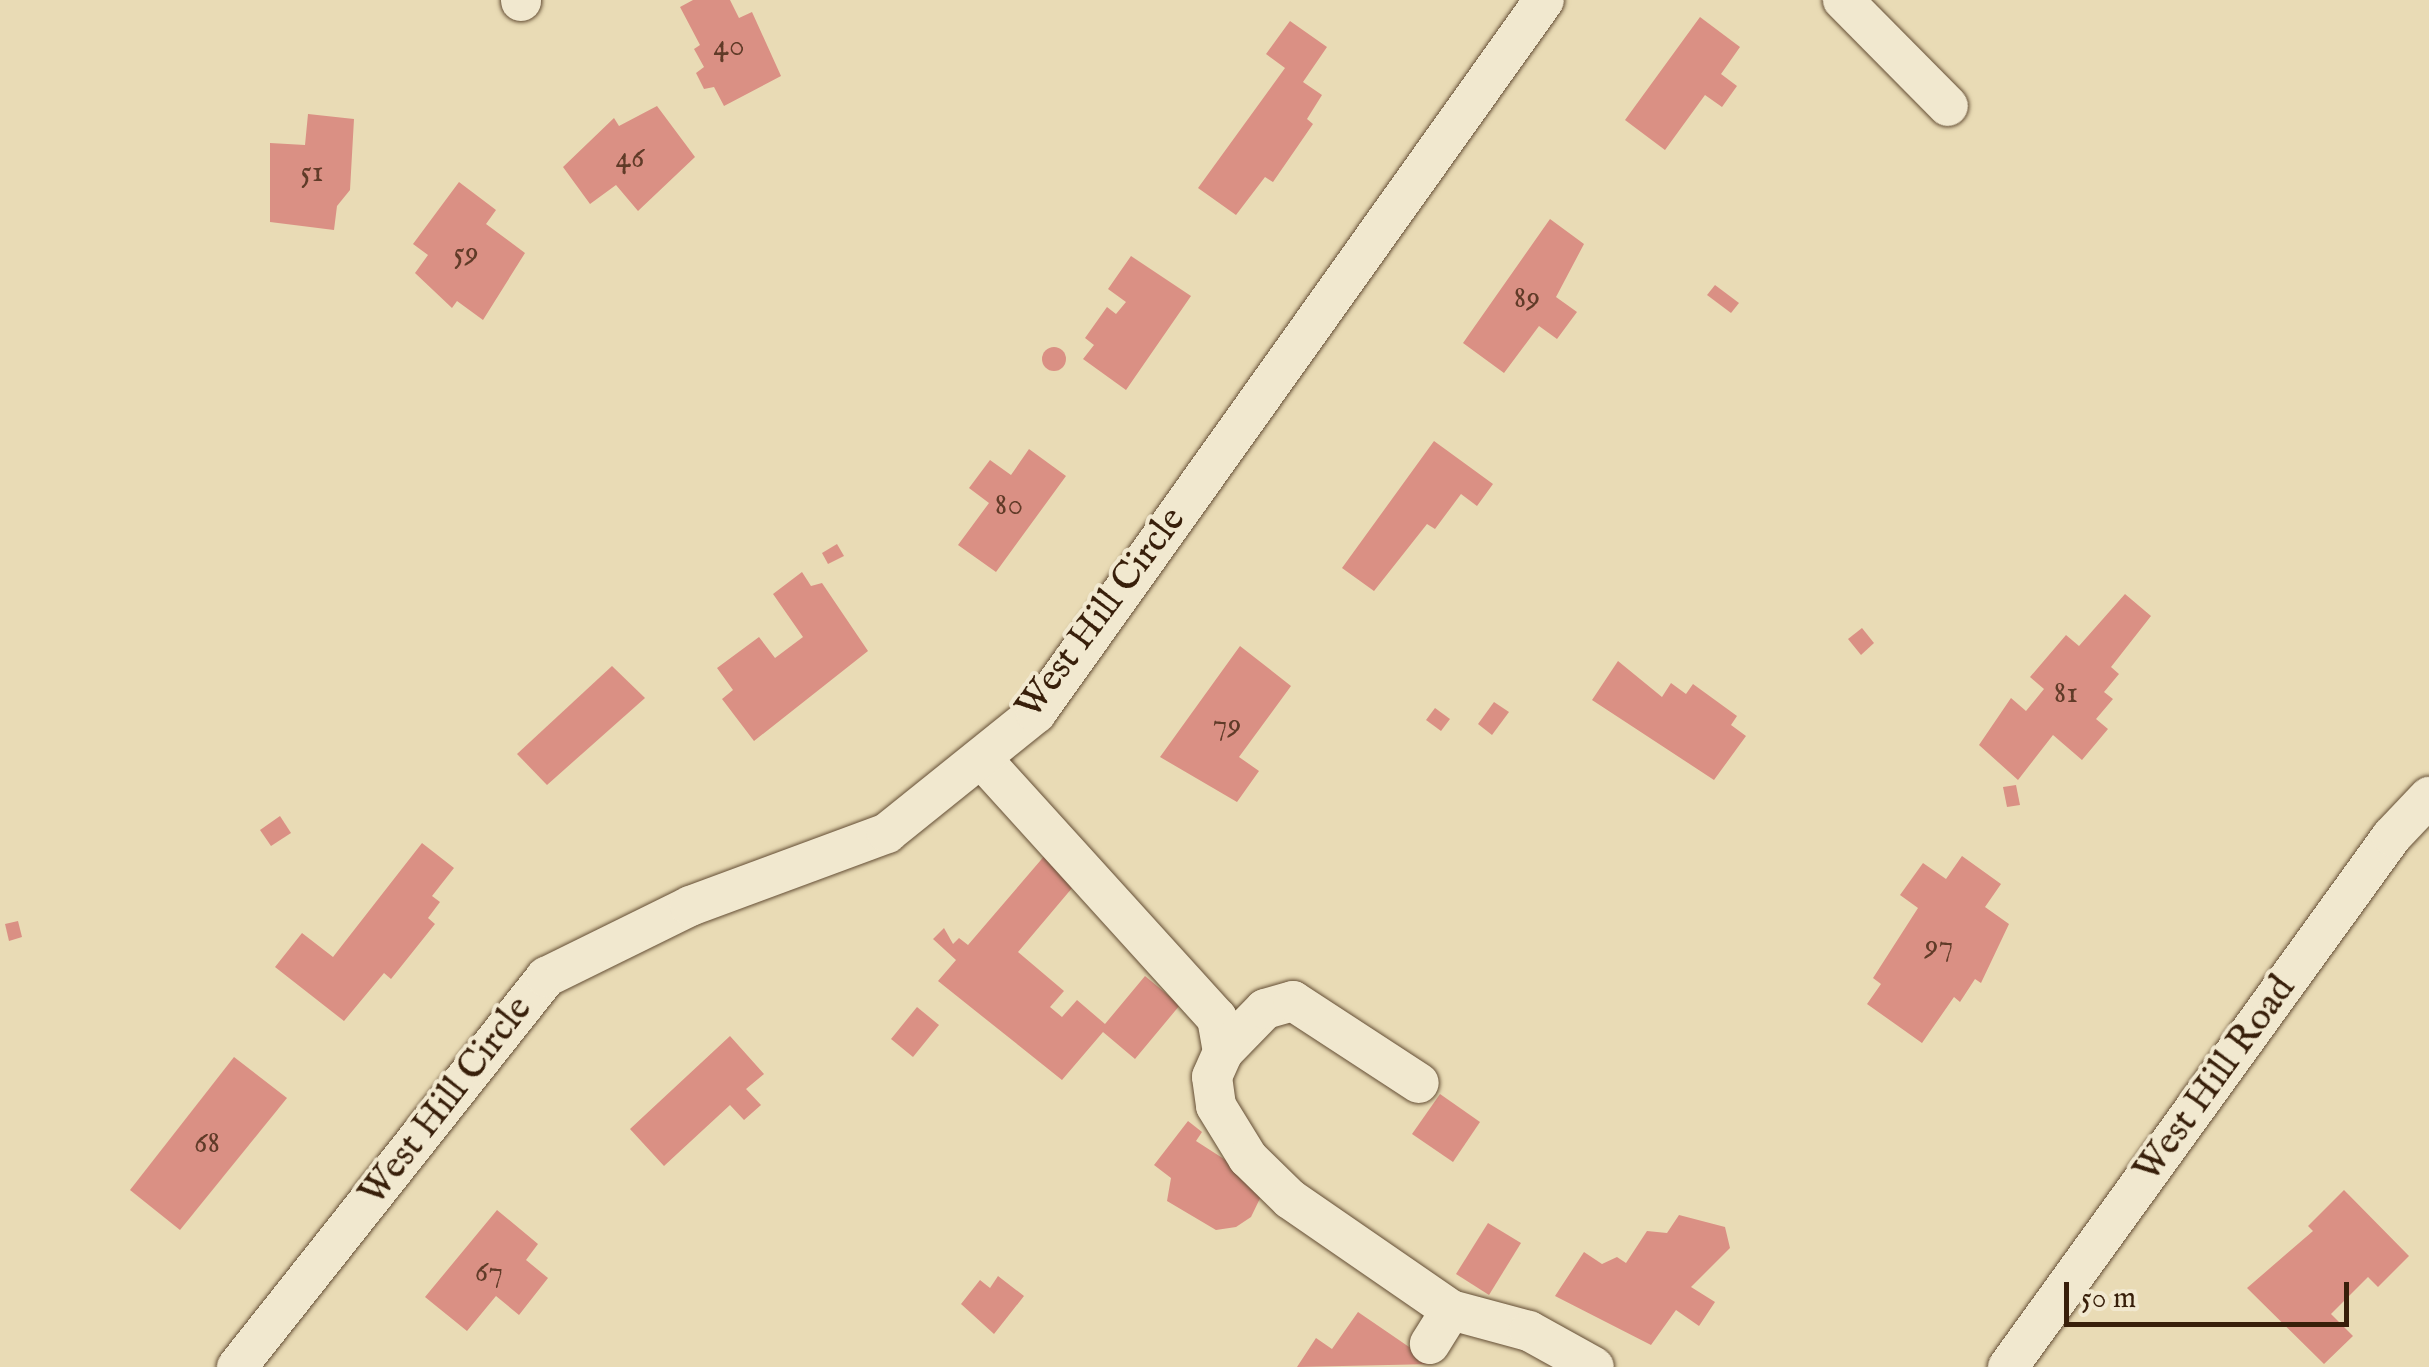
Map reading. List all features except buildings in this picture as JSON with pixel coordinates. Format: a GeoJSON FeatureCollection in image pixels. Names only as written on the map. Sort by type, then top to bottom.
{"type":"FeatureCollection","features":[{"type":"Feature","properties":{"kind":"street","name":"West Hill Circle"},"geometry":{"type":"LineString","coordinates":[[237,1367],[546,978],[690,906],[887,833],[1036,713],[1544,0]]}},
{"type":"Feature","properties":{"kind":"street"},"geometry":{"type":"LineString","coordinates":[[1843,0],[1948,106]]}},
{"type":"Feature","properties":{"kind":"street"},"geometry":{"type":"LineString","coordinates":[[981,758],[1217,1018],[1223,1052]]}},
{"type":"Feature","properties":{"kind":"street","name":"West Hill Road"},"geometry":{"type":"LineString","coordinates":[[2008,1367],[2392,836],[2429,796]]}},
{"type":"Feature","properties":{"kind":"street"},"geometry":{"type":"LineString","coordinates":[[1419,1084],[1293,1001],[1265,1010],[1223,1052],[1212,1077],[1216,1106],[1248,1158],[1290,1199],[1451,1310],[1529,1331],[1594,1367]]}},
{"type":"Feature","properties":{"kind":"street"},"geometry":{"type":"LineString","coordinates":[[1430,1344],[1451,1310]]}}]}
